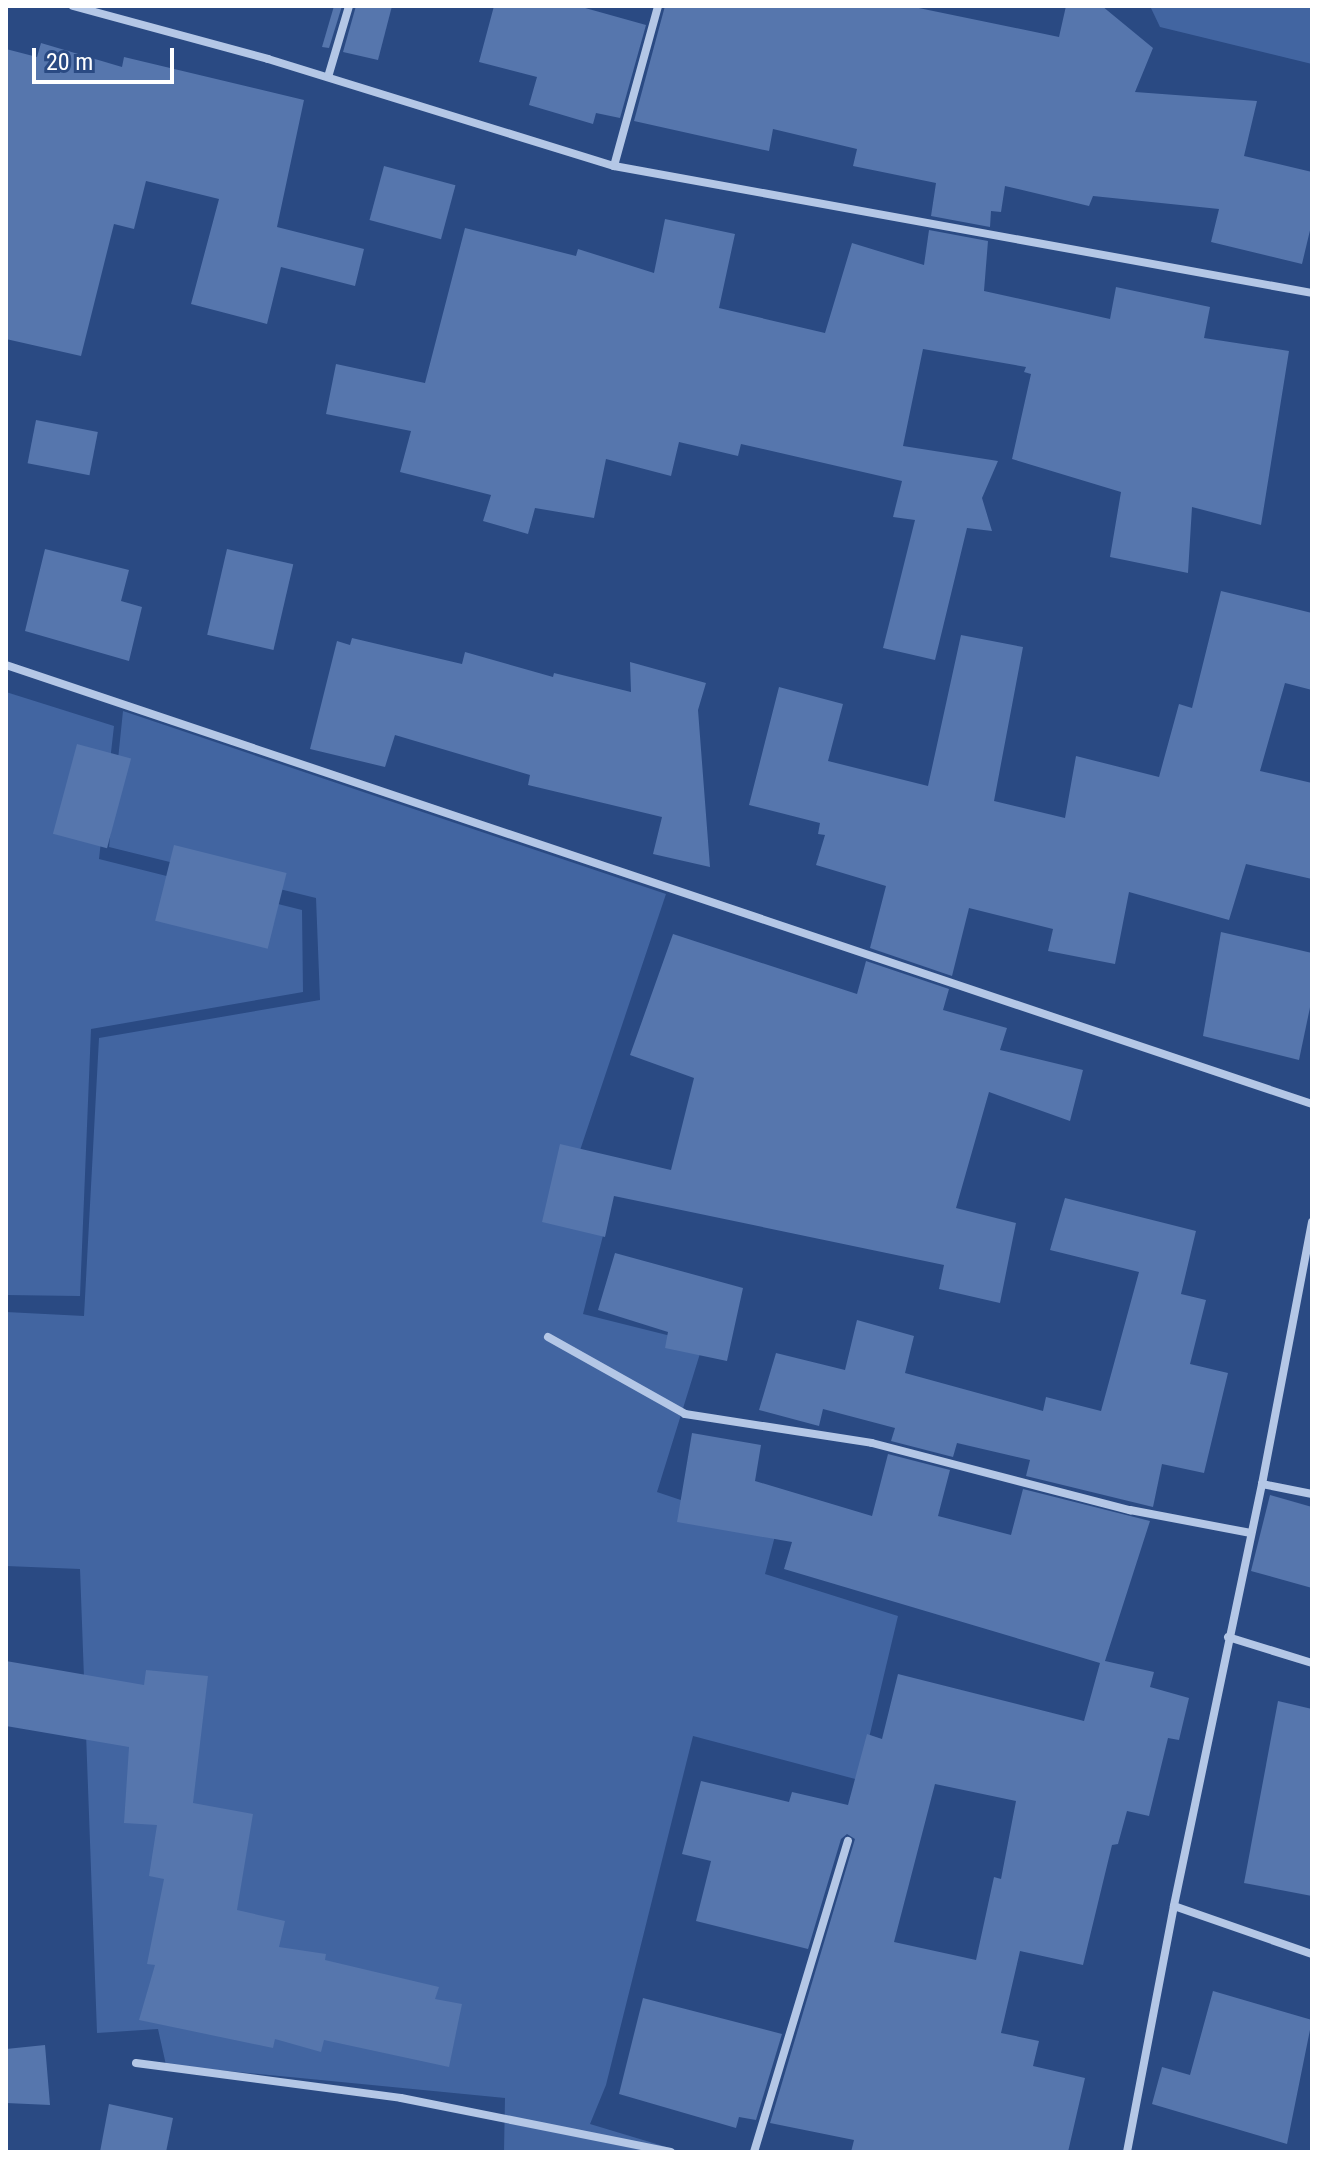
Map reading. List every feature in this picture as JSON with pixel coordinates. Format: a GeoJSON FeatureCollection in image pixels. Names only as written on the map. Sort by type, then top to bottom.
{"type":"FeatureCollection","features":[{"type":"Feature","properties":{"kind":"street"},"geometry":{"type":"LineString","coordinates":[[73,6],[328,77],[614,166],[1312,293]]}},
{"type":"Feature","properties":{"kind":"street"},"geometry":{"type":"LineString","coordinates":[[328,77],[349,6]]}},
{"type":"Feature","properties":{"kind":"street"},"geometry":{"type":"LineString","coordinates":[[614,166],[658,6]]}},
{"type":"Feature","properties":{"kind":"street"},"geometry":{"type":"LineString","coordinates":[[6,665],[1312,1104]]}},
{"type":"Feature","properties":{"kind":"street"},"geometry":{"type":"LineString","coordinates":[[1127,2152],[1312,1222]]}},
{"type":"Feature","properties":{"kind":"street"},"geometry":{"type":"LineString","coordinates":[[548,1337],[685,1414],[872,1443],[1130,1510],[1251,1533]]}},
{"type":"Feature","properties":{"kind":"street"},"geometry":{"type":"LineString","coordinates":[[1262,1484],[1312,1494]]}},
{"type":"Feature","properties":{"kind":"street"},"geometry":{"type":"LineString","coordinates":[[1228,1637],[1312,1663]]}},
{"type":"Feature","properties":{"kind":"street"},"geometry":{"type":"LineString","coordinates":[[754,2152],[848,1841]]}},
{"type":"Feature","properties":{"kind":"street"},"geometry":{"type":"LineString","coordinates":[[1174,1906],[1312,1954]]}},
{"type":"Feature","properties":{"kind":"street"},"geometry":{"type":"LineString","coordinates":[[136,2063],[401,2098],[671,2152]]}},
{"type":"Feature","properties":{"kind":"shaded area"},"geometry":{"type":"Polygon","coordinates":[[[1150,6],[1312,6],[1312,64],[1160,27],[1150,6]]]}},
{"type":"Feature","properties":{"kind":"shaded area"},"geometry":{"type":"Polygon","coordinates":[[[6,692],[114,726],[99,859],[302,910],[303,992],[91,1029],[80,1296],[6,1295],[6,692]]]}},
{"type":"Feature","properties":{"kind":"shaded area"},"geometry":{"type":"Polygon","coordinates":[[[123,711],[666,894],[561,1207],[607,1220],[583,1314],[703,1344],[657,1492],[776,1532],[765,1574],[898,1616],[859,1780],[693,1736],[606,2085],[590,2124],[683,2152],[504,2152],[505,2098],[166,2065],[158,2029],[97,2033],[80,1569],[6,1566],[6,1312],[84,1316],[99,1038],[320,1000],[316,898],[109,847],[123,711]]]}},
{"type":"Feature","properties":{"kind":"building"},"geometry":{"type":"Polygon","coordinates":[[[334,6],[342,6],[329,48],[322,47],[334,6]]]}},
{"type":"Feature","properties":{"kind":"building"},"geometry":{"type":"Polygon","coordinates":[[[356,6],[392,6],[378,60],[343,52],[356,6]]]}},
{"type":"Feature","properties":{"kind":"building"},"geometry":{"type":"Polygon","coordinates":[[[494,6],[578,6],[646,25],[620,118],[596,113],[593,124],[529,105],[537,77],[479,62],[494,6]]]}},
{"type":"Feature","properties":{"kind":"building"},"geometry":{"type":"Polygon","coordinates":[[[665,6],[909,6],[1059,37],[1066,6],[1102,6],[1153,48],[1135,92],[1257,101],[1244,156],[1312,172],[1312,222],[1302,264],[1211,242],[1219,209],[1093,196],[1089,206],[1005,186],[1001,212],[991,211],[990,227],[931,216],[936,183],[853,166],[857,149],[773,129],[769,151],[634,121],[665,6]]]}},
{"type":"Feature","properties":{"kind":"building"},"geometry":{"type":"Polygon","coordinates":[[[41,43],[122,67],[124,57],[304,100],[277,227],[364,249],[355,286],[281,267],[267,324],[191,304],[219,199],[146,181],[134,229],[114,224],[81,356],[6,339],[6,49],[37,57],[41,43]]]}},
{"type":"Feature","properties":{"kind":"building"},"geometry":{"type":"Polygon","coordinates":[[[384,166],[455,185],[441,239],[370,220],[384,166]]]}},
{"type":"Feature","properties":{"kind":"building"},"geometry":{"type":"Polygon","coordinates":[[[665,219],[735,234],[719,308],[825,333],[852,243],[924,265],[929,230],[988,241],[984,291],[1110,319],[1116,287],[1210,307],[1204,338],[1289,351],[1261,525],[1192,507],[1188,573],[1110,557],[1121,492],[1012,459],[1031,374],[1024,372],[1026,367],[923,349],[903,446],[998,461],[982,498],[992,531],[967,528],[935,660],[883,648],[915,520],[893,517],[902,481],[741,444],[738,456],[679,442],[671,476],[606,459],[594,518],[535,508],[528,534],[483,521],[491,495],[400,472],[411,431],[326,414],[336,364],[425,383],[465,228],[576,256],[578,249],[654,273],[665,219]]]}},
{"type":"Feature","properties":{"kind":"building"},"geometry":{"type":"Polygon","coordinates":[[[36,420],[98,432],[89,475],[28,463],[36,420]]]}},
{"type":"Feature","properties":{"kind":"building"},"geometry":{"type":"Polygon","coordinates":[[[45,549],[129,570],[121,601],[142,607],[129,661],[25,631],[45,549]]]}},
{"type":"Feature","properties":{"kind":"building"},"geometry":{"type":"Polygon","coordinates":[[[227,549],[293,564],[273,650],[207,635],[227,549]]]}},
{"type":"Feature","properties":{"kind":"building"},"geometry":{"type":"Polygon","coordinates":[[[1221,591],[1312,613],[1312,690],[1285,683],[1260,771],[1312,783],[1312,879],[1246,864],[1229,920],[1129,892],[1115,964],[1048,951],[1053,929],[969,908],[952,976],[870,948],[886,886],[816,865],[825,835],[818,834],[820,823],[749,805],[779,687],[843,704],[828,761],[928,786],[961,635],[1023,647],[994,801],[1065,818],[1076,756],[1159,777],[1179,704],[1192,708],[1221,591]]]}},
{"type":"Feature","properties":{"kind":"building"},"geometry":{"type":"Polygon","coordinates":[[[352,638],[462,664],[465,652],[553,677],[554,673],[631,692],[630,662],[706,683],[698,710],[710,867],[653,854],[662,817],[528,785],[530,775],[395,735],[385,767],[310,749],[337,641],[350,645],[352,638]]]}},
{"type":"Feature","properties":{"kind":"building"},"geometry":{"type":"Polygon","coordinates":[[[77,744],[131,758],[107,848],[53,834],[77,744]]]}},
{"type":"Feature","properties":{"kind":"building"},"geometry":{"type":"Polygon","coordinates":[[[174,845],[287,873],[268,949],[155,921],[174,845]]]}},
{"type":"Feature","properties":{"kind":"building"},"geometry":{"type":"Polygon","coordinates":[[[1221,932],[1312,953],[1312,998],[1299,1060],[1203,1036],[1221,932]]]}},
{"type":"Feature","properties":{"kind":"building"},"geometry":{"type":"Polygon","coordinates":[[[673,934],[857,994],[866,961],[949,989],[943,1010],[1007,1028],[1000,1050],[1083,1070],[1070,1121],[989,1092],[956,1208],[1016,1223],[1000,1303],[939,1289],[944,1265],[614,1196],[605,1237],[542,1222],[560,1144],[671,1170],[694,1078],[630,1055],[673,934]]]}},
{"type":"Feature","properties":{"kind":"building"},"geometry":{"type":"Polygon","coordinates":[[[1065,1198],[1196,1231],[1181,1294],[1206,1300],[1190,1364],[1228,1373],[1204,1473],[1162,1464],[1153,1507],[1026,1476],[1030,1460],[957,1443],[953,1457],[891,1441],[895,1428],[823,1409],[819,1426],[759,1410],[776,1353],[845,1370],[857,1320],[914,1336],[905,1373],[1043,1411],[1046,1397],[1101,1411],[1139,1272],[1050,1250],[1065,1198]]]}},
{"type":"Feature","properties":{"kind":"building"},"geometry":{"type":"Polygon","coordinates":[[[615,1253],[743,1288],[727,1361],[665,1348],[668,1332],[598,1310],[615,1253]]]}},
{"type":"Feature","properties":{"kind":"building"},"geometry":{"type":"Polygon","coordinates":[[[692,1433],[761,1445],[755,1481],[872,1516],[888,1454],[950,1470],[938,1516],[1011,1535],[1023,1489],[1150,1521],[1105,1661],[1154,1672],[1150,1687],[1189,1698],[1179,1740],[1168,1738],[1149,1816],[1127,1811],[1118,1844],[1112,1845],[1083,1965],[1020,1951],[1001,2033],[1039,2041],[1033,2066],[1085,2078],[1068,2152],[851,2152],[854,2140],[770,2123],[855,1839],[847,1834],[841,1839],[808,1949],[696,1921],[711,1861],[682,1854],[701,1781],[789,1802],[792,1792],[848,1805],[867,1734],[882,1739],[898,1674],[1084,1721],[1100,1663],[784,1569],[792,1542],[677,1522],[692,1433]],[[935,1784],[894,1942],[976,1960],[994,1877],[1001,1879],[1016,1801],[935,1784]]]}},
{"type":"Feature","properties":{"kind":"building"},"geometry":{"type":"Polygon","coordinates":[[[1270,1495],[1312,1507],[1312,1588],[1251,1571],[1270,1495]]]}},
{"type":"Feature","properties":{"kind":"building"},"geometry":{"type":"Polygon","coordinates":[[[6,1661],[144,1685],[146,1670],[208,1676],[193,1803],[253,1814],[237,1910],[285,1921],[279,1947],[326,1954],[325,1960],[439,1987],[435,1999],[462,2004],[449,2067],[324,2040],[321,2052],[275,2039],[273,2048],[139,2020],[155,1965],[147,1964],[164,1879],[149,1876],[157,1825],[124,1823],[129,1747],[6,1726],[6,1661]]]}},
{"type":"Feature","properties":{"kind":"building"},"geometry":{"type":"Polygon","coordinates":[[[1278,1701],[1312,1709],[1312,1896],[1244,1883],[1278,1701]]]}},
{"type":"Feature","properties":{"kind":"building"},"geometry":{"type":"Polygon","coordinates":[[[1213,1991],[1312,2020],[1287,2144],[1152,2104],[1162,2067],[1190,2075],[1213,1991]]]}},
{"type":"Feature","properties":{"kind":"building"},"geometry":{"type":"Polygon","coordinates":[[[643,1998],[782,2034],[756,2120],[739,2117],[736,2128],[619,2094],[643,1998]]]}},
{"type":"Feature","properties":{"kind":"building"},"geometry":{"type":"Polygon","coordinates":[[[45,2045],[50,2105],[6,2103],[6,2049],[45,2045]]]}},
{"type":"Feature","properties":{"kind":"building"},"geometry":{"type":"Polygon","coordinates":[[[109,2104],[173,2118],[166,2152],[100,2152],[109,2104]]]}}]}
